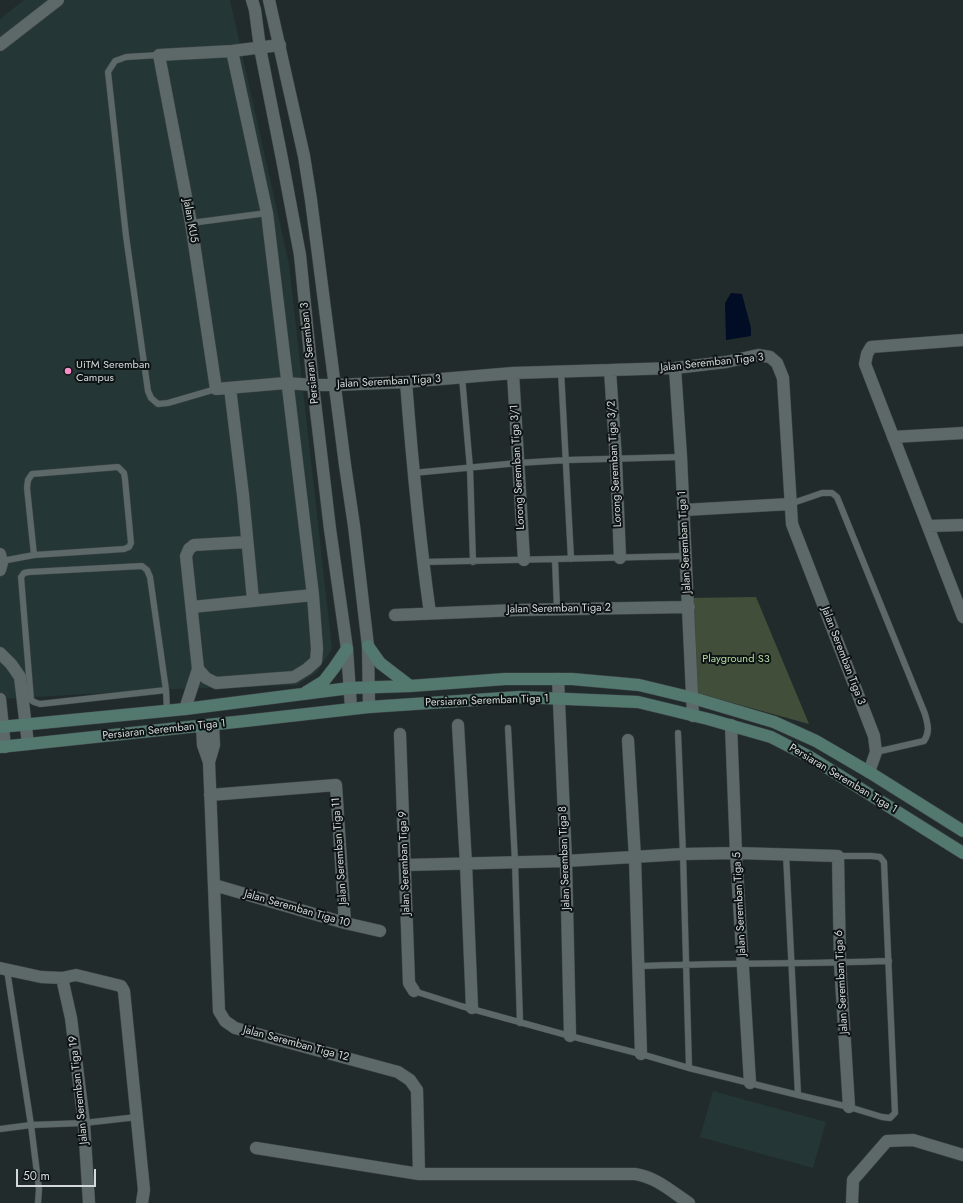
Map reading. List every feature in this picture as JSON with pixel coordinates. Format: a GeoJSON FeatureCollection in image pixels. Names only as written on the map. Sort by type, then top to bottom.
{"type":"FeatureCollection","features":[{"type":"Feature","properties":{"kind":"main road"},"geometry":{"type":"LineString","coordinates":[[368,646],[380,663],[410,686]]}},
{"type":"Feature","properties":{"kind":"main road"},"geometry":{"type":"LineString","coordinates":[[304,694],[324,681],[347,649]]}},
{"type":"Feature","properties":{"kind":"main road","name":"Persiaran Seremban Tiga 1"},"geometry":{"type":"LineString","coordinates":[[2,727],[185,709],[350,688],[410,686],[505,679],[572,679],[639,685],[693,698],[774,722],[816,741],[869,772],[963,831]]}},
{"type":"Feature","properties":{"kind":"main road","name":"Persiaran Seremban Tiga 1"},"geometry":{"type":"LineString","coordinates":[[2,747],[351,708],[520,697],[638,702],[771,737],[810,757],[963,853]]}},
{"type":"Feature","properties":{"kind":"street"},"geometry":{"type":"LineString","coordinates":[[0,45],[58,0]]}},
{"type":"Feature","properties":{"kind":"street","name":"Persiaran Seremban 3"},"geometry":{"type":"LineString","coordinates":[[252,0],[300,255],[313,385],[330,529],[347,649],[351,708]]}},
{"type":"Feature","properties":{"kind":"street","name":"Persiaran Seremban 3"},"geometry":{"type":"LineString","coordinates":[[269,0],[304,156],[312,200],[368,646],[369,707]]}},
{"type":"Feature","properties":{"kind":"street"},"geometry":{"type":"LineString","coordinates":[[158,55],[232,51],[280,45]]}},
{"type":"Feature","properties":{"kind":"street"},"geometry":{"type":"LineString","coordinates":[[198,669],[206,678],[216,683],[294,677],[316,661],[317,649],[267,213],[232,51]]}},
{"type":"Feature","properties":{"kind":"street","name":"Jalan KU5"},"geometry":{"type":"LineString","coordinates":[[158,55],[191,223],[216,389]]}},
{"type":"Feature","properties":{"kind":"street"},"geometry":{"type":"LineString","coordinates":[[282,159],[304,156]]}},
{"type":"Feature","properties":{"kind":"street"},"geometry":{"type":"LineString","coordinates":[[963,340],[871,348],[867,354],[865,364],[963,617]]}},
{"type":"Feature","properties":{"kind":"street","name":"Jalan Seremban Tiga 3"},"geometry":{"type":"LineString","coordinates":[[216,389],[286,383],[336,385],[406,382],[514,373],[675,368],[726,362],[758,355],[770,357],[777,363],[783,378],[792,524],[874,736],[876,752],[869,772]]}},
{"type":"Feature","properties":{"kind":"street","name":"Jalan Seremban Tiga 1"},"geometry":{"type":"LineString","coordinates":[[675,368],[684,510],[693,716]]}},
{"type":"Feature","properties":{"kind":"street","name":"Lorong Seremban Tiga 3/2"},"geometry":{"type":"LineString","coordinates":[[610,370],[616,460],[620,558]]}},
{"type":"Feature","properties":{"kind":"street","name":"Lorong Seremban Tiga 3/1"},"geometry":{"type":"LineString","coordinates":[[514,373],[524,560]]}},
{"type":"Feature","properties":{"kind":"street"},"geometry":{"type":"LineString","coordinates":[[406,382],[413,473],[430,613]]}},
{"type":"Feature","properties":{"kind":"street"},"geometry":{"type":"LineString","coordinates":[[230,388],[243,495],[253,600]]}},
{"type":"Feature","properties":{"kind":"street"},"geometry":{"type":"LineString","coordinates":[[893,437],[963,433]]}},
{"type":"Feature","properties":{"kind":"street"},"geometry":{"type":"LineString","coordinates":[[684,510],[790,504]]}},
{"type":"Feature","properties":{"kind":"street"},"geometry":{"type":"LineString","coordinates":[[928,526],[963,525]]}},
{"type":"Feature","properties":{"kind":"street"},"geometry":{"type":"LineString","coordinates":[[185,709],[198,669],[186,556],[189,549],[194,545],[247,542]]}},
{"type":"Feature","properties":{"kind":"street"},"geometry":{"type":"LineString","coordinates":[[192,607],[312,595]]}},
{"type":"Feature","properties":{"kind":"street","name":"Jalan Seremban Tiga 2"},"geometry":{"type":"LineString","coordinates":[[395,615],[557,609],[688,607]]}},
{"type":"Feature","properties":{"kind":"street"},"geometry":{"type":"LineString","coordinates":[[0,652],[20,677],[28,744]]}},
{"type":"Feature","properties":{"kind":"street","name":"Jalan Seremban Tiga 8"},"geometry":{"type":"LineString","coordinates":[[558,679],[566,861],[570,1036]]}},
{"type":"Feature","properties":{"kind":"street"},"geometry":{"type":"LineString","coordinates":[[0,703],[2,747]]}},
{"type":"Feature","properties":{"kind":"street","name":"Jalan Seremban Tiga 12"},"geometry":{"type":"LineString","coordinates":[[207,725],[214,745],[209,762],[219,1011],[225,1021],[235,1028],[398,1072],[410,1080],[417,1090],[419,1174]]}},
{"type":"Feature","properties":{"kind":"street"},"geometry":{"type":"LineString","coordinates":[[458,725],[472,1008]]}},
{"type":"Feature","properties":{"kind":"street","name":"Jalan Seremban Tiga 5"},"geometry":{"type":"LineString","coordinates":[[732,726],[736,853],[750,1083]]}},
{"type":"Feature","properties":{"kind":"street","name":"Jalan Seremban Tiga 9"},"geometry":{"type":"LineString","coordinates":[[400,734],[406,865],[409,983],[414,991]]}},
{"type":"Feature","properties":{"kind":"street"},"geometry":{"type":"LineString","coordinates":[[628,740],[635,858],[641,1054]]}},
{"type":"Feature","properties":{"kind":"street","name":"Jalan Seremban Tiga 11"},"geometry":{"type":"LineString","coordinates":[[210,795],[336,785],[345,922]]}},
{"type":"Feature","properties":{"kind":"street"},"geometry":{"type":"LineString","coordinates":[[406,865],[566,861],[683,854],[736,853],[838,856]]}},
{"type":"Feature","properties":{"kind":"street","name":"Jalan Seremban Tiga 6"},"geometry":{"type":"LineString","coordinates":[[838,856],[840,963],[849,1107]]}},
{"type":"Feature","properties":{"kind":"street","name":"Jalan Seremban Tiga 10"},"geometry":{"type":"LineString","coordinates":[[214,886],[380,931]]}},
{"type":"Feature","properties":{"kind":"street"},"geometry":{"type":"LineString","coordinates":[[4,969],[41,977],[62,978],[76,975],[121,986],[124,991],[144,1190],[142,1203]]}},
{"type":"Feature","properties":{"kind":"street","name":"Jalan Seremban Tiga 19"},"geometry":{"type":"LineString","coordinates":[[62,978],[71,1018],[84,1123],[89,1203]]}},
{"type":"Feature","properties":{"kind":"street"},"geometry":{"type":"LineString","coordinates":[[852,1203],[853,1180],[887,1141],[913,1140],[963,1155]]}},
{"type":"Feature","properties":{"kind":"street"},"geometry":{"type":"LineString","coordinates":[[256,1148],[419,1174],[645,1175],[654,1179],[689,1203]]}},
{"type":"Feature","properties":{"kind":"lane"},"geometry":{"type":"LineString","coordinates":[[158,55],[126,57],[115,61],[108,72],[126,236],[148,391],[151,398],[158,404],[163,404],[216,389]]}},
{"type":"Feature","properties":{"kind":"lane"},"geometry":{"type":"LineString","coordinates":[[191,223],[267,213]]}},
{"type":"Feature","properties":{"kind":"lane"},"geometry":{"type":"LineString","coordinates":[[561,371],[567,460],[571,560]]}},
{"type":"Feature","properties":{"kind":"lane"},"geometry":{"type":"LineString","coordinates":[[462,378],[470,468],[473,562]]}},
{"type":"Feature","properties":{"kind":"lane"},"geometry":{"type":"LineString","coordinates":[[413,473],[567,460],[616,460],[681,457]]}},
{"type":"Feature","properties":{"kind":"lane"},"geometry":{"type":"LineString","coordinates":[[1,562],[34,555],[124,549],[129,547],[131,543],[125,479],[124,473],[118,466],[32,474],[28,480],[27,488],[34,555]]}},
{"type":"Feature","properties":{"kind":"lane"},"geometry":{"type":"LineString","coordinates":[[790,504],[822,493],[832,493],[837,497],[925,714],[928,726],[927,736],[924,742],[876,752]]}},
{"type":"Feature","properties":{"kind":"lane"},"geometry":{"type":"LineString","coordinates":[[423,562],[571,560],[686,556]]}},
{"type":"Feature","properties":{"kind":"lane"},"geometry":{"type":"LineString","coordinates":[[555,560],[557,609]]}},
{"type":"Feature","properties":{"kind":"lane"},"geometry":{"type":"LineString","coordinates":[[166,690],[40,704],[31,700],[21,577],[24,573],[142,566],[150,577],[166,690],[167,710]]}},
{"type":"Feature","properties":{"kind":"lane"},"geometry":{"type":"LineString","coordinates":[[508,728],[515,862],[520,1023]]}},
{"type":"Feature","properties":{"kind":"lane"},"geometry":{"type":"LineString","coordinates":[[678,733],[689,1068]]}},
{"type":"Feature","properties":{"kind":"lane"},"geometry":{"type":"LineString","coordinates":[[786,854],[798,1095]]}},
{"type":"Feature","properties":{"kind":"lane"},"geometry":{"type":"LineString","coordinates":[[414,991],[520,1023],[689,1068],[890,1118],[895,1113],[884,862],[880,857],[838,856]]}},
{"type":"Feature","properties":{"kind":"lane"},"geometry":{"type":"LineString","coordinates":[[639,966],[889,961]]}},
{"type":"Feature","properties":{"kind":"lane"},"geometry":{"type":"LineString","coordinates":[[4,969],[32,1125],[39,1189],[38,1203]]}},
{"type":"Feature","properties":{"kind":"lane"},"geometry":{"type":"LineString","coordinates":[[0,1129],[32,1125],[84,1123],[137,1117]]}},
{"type":"Feature","properties":{"kind":"shaded area"},"geometry":{"type":"Polygon","coordinates":[[[24,0],[230,0],[289,264],[332,649],[317,672],[297,685],[174,689],[0,699],[0,19],[24,0]]]}},
{"type":"Feature","properties":{"kind":"shaded area"},"geometry":{"type":"Polygon","coordinates":[[[713,1091],[826,1122],[813,1168],[700,1137],[713,1091]]]}},
{"type":"Feature","properties":{"kind":"green space","name":"Playground S3"},"geometry":{"type":"Polygon","coordinates":[[[756,597],[809,724],[697,693],[690,598],[756,597]]]}},
{"type":"Feature","properties":{"kind":"water"},"geometry":{"type":"Polygon","coordinates":[[[731,293],[742,294],[751,328],[751,336],[726,340],[725,303],[731,293]]]}},
{"type":"Feature","properties":{"kind":"place","name":"UiTM Seremban Campus"},"geometry":{"type":"Point","coordinates":[68,371]}}]}
